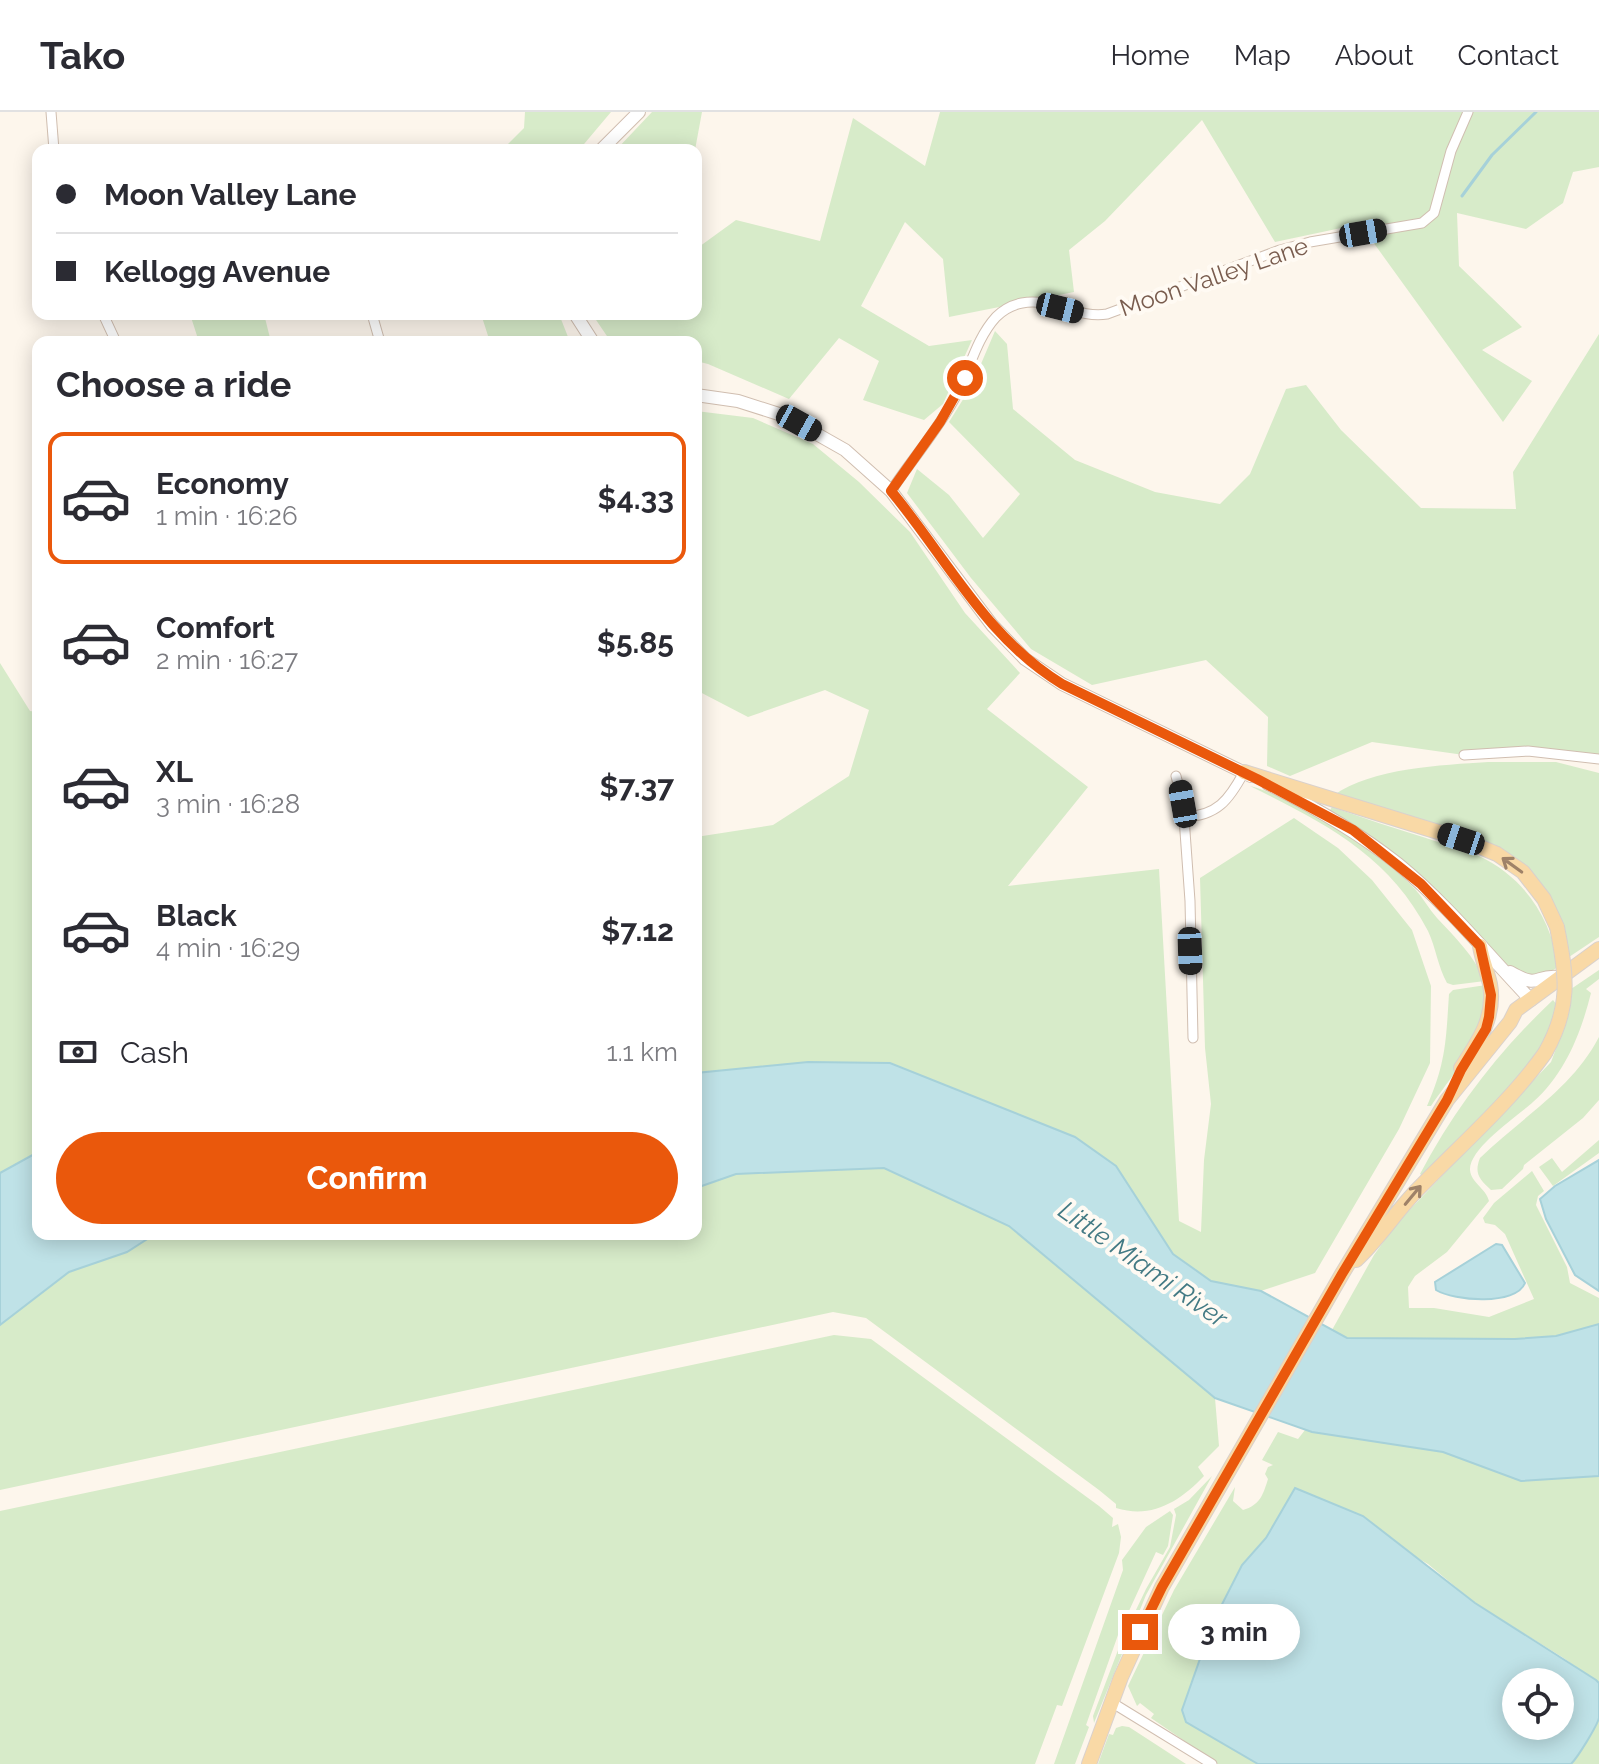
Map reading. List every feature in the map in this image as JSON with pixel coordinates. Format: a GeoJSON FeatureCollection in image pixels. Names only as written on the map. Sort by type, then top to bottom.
{"type":"FeatureCollection","features":[{"type":"Feature","properties":{"kind":"main road"},"geometry":{"type":"LineString","coordinates":[[1244,772],[1461,839],[1497,854],[1523,872],[1544,899],[1557,927],[1566,981],[1565,1002],[1555,1035],[1545,1053],[1514,1091],[1420,1186],[1371,1246],[1342,1274]]}},
{"type":"Feature","properties":{"kind":"main road"},"geometry":{"type":"LineString","coordinates":[[1089,1764],[1111,1702],[1162,1587],[1486,1029],[1491,995],[1480,946]]}},
{"type":"Feature","properties":{"kind":"main road"},"geometry":{"type":"LineString","coordinates":[[1447,1100],[1525,1001],[1531,1000],[1599,949]]}},
{"type":"Feature","properties":{"kind":"street"},"geometry":{"type":"LineString","coordinates":[[51,112],[54,144]]}},
{"type":"Feature","properties":{"kind":"street"},"geometry":{"type":"LineString","coordinates":[[607,144],[639,112]]}},
{"type":"Feature","properties":{"kind":"street","name":"Moon Valley Lane"},"geometry":{"type":"LineString","coordinates":[[891,491],[956,397],[980,340],[1004,310],[1038,301],[1087,314],[1107,314],[1280,250],[1422,223],[1434,213],[1451,151],[1468,112]]}},
{"type":"Feature","properties":{"kind":"street"},"geometry":{"type":"LineString","coordinates":[[702,396],[738,401],[799,423],[845,450],[891,491],[984,616],[1025,659],[1062,684],[1326,814],[1421,884],[1531,1000]]}},
{"type":"Feature","properties":{"kind":"street"},"geometry":{"type":"LineString","coordinates":[[1464,755],[1528,751],[1599,759]]}},
{"type":"Feature","properties":{"kind":"street"},"geometry":{"type":"LineString","coordinates":[[1184,817],[1216,810],[1231,796],[1244,772]]}},
{"type":"Feature","properties":{"kind":"street"},"geometry":{"type":"LineString","coordinates":[[1176,776],[1181,788],[1190,901],[1193,1038]]}},
{"type":"Feature","properties":{"kind":"street"},"geometry":{"type":"LineString","coordinates":[[1497,965],[1527,982],[1559,977]]}},
{"type":"Feature","properties":{"kind":"street"},"geometry":{"type":"LineString","coordinates":[[1111,1702],[1212,1764]]}},
{"type":"Feature","properties":{"kind":"green space"},"geometry":{"type":"Polygon","coordinates":[[[525,112],[611,112],[584,144],[508,144],[524,128],[525,112]]]}},
{"type":"Feature","properties":{"kind":"green space"},"geometry":{"type":"Polygon","coordinates":[[[652,112],[702,112],[696,144],[622,144],[652,112]]]}},
{"type":"Feature","properties":{"kind":"green space"},"geometry":{"type":"Polygon","coordinates":[[[940,112],[1599,112],[1599,167],[1573,172],[1563,203],[1526,229],[1457,213],[1459,266],[1522,327],[1482,350],[1532,381],[1503,422],[1360,224],[1275,242],[1202,120],[1105,221],[1069,250],[1074,292],[949,317],[943,259],[905,222],[861,306],[929,346],[972,340],[943,404],[924,420],[863,400],[879,361],[839,338],[789,399],[702,362],[702,336],[607,336],[596,320],[702,320],[702,245],[736,220],[820,241],[853,118],[925,166],[940,112]]]}},
{"type":"Feature","properties":{"kind":"green space"},"geometry":{"type":"Polygon","coordinates":[[[192,320],[266,320],[270,336],[197,336],[192,320]]]}},
{"type":"Feature","properties":{"kind":"green space"},"geometry":{"type":"Polygon","coordinates":[[[483,320],[561,320],[568,336],[488,336],[483,320]]]}},
{"type":"Feature","properties":{"kind":"green space"},"geometry":{"type":"Polygon","coordinates":[[[995,331],[1007,344],[1013,409],[1075,460],[1155,492],[1220,504],[1250,474],[1286,389],[1306,385],[1341,430],[1421,508],[1516,509],[1513,472],[1599,334],[1599,764],[1545,755],[1464,755],[1372,742],[1290,776],[1267,766],[1268,717],[1206,660],[1092,685],[1031,649],[971,578],[907,493],[917,469],[949,495],[983,538],[1020,494],[949,422],[972,385],[995,331]]]}},
{"type":"Feature","properties":{"kind":"green space"},"geometry":{"type":"Polygon","coordinates":[[[702,412],[753,418],[813,444],[859,482],[910,532],[965,613],[1020,673],[987,709],[1088,787],[1008,886],[1159,869],[1179,1221],[1201,1232],[1204,1160],[1211,1104],[1205,1048],[1200,878],[1294,818],[1338,848],[1372,880],[1412,930],[1431,986],[1430,1063],[1399,1129],[1315,1273],[1261,1291],[1211,1281],[1173,1254],[1116,1166],[1075,1137],[890,1063],[808,1062],[702,1072],[702,836],[773,825],[849,776],[869,710],[825,690],[748,717],[702,693],[702,412]]]}},
{"type":"Feature","properties":{"kind":"green space"},"geometry":{"type":"Polygon","coordinates":[[[0,663],[32,711],[32,1155],[0,1173],[0,663]]]}},
{"type":"Feature","properties":{"kind":"green space"},"geometry":{"type":"Polygon","coordinates":[[[1488,762],[1556,762],[1599,773],[1599,937],[1569,957],[1564,934],[1496,848],[1459,831],[1334,795],[1387,773],[1488,762]]]}},
{"type":"Feature","properties":{"kind":"green space"},"geometry":{"type":"Polygon","coordinates":[[[1250,786],[1313,814],[1402,876],[1476,963],[1485,981],[1447,983],[1428,931],[1412,904],[1374,861],[1328,828],[1250,786]]]}},
{"type":"Feature","properties":{"kind":"green space"},"geometry":{"type":"Polygon","coordinates":[[[1332,807],[1466,851],[1495,865],[1533,901],[1549,932],[1558,967],[1540,975],[1511,970],[1395,854],[1330,810],[1332,807]]]}},
{"type":"Feature","properties":{"kind":"green space"},"geometry":{"type":"Polygon","coordinates":[[[1599,970],[1599,979],[1586,989],[1591,993],[1577,1038],[1563,1066],[1544,1091],[1496,1133],[1472,1161],[1471,1175],[1489,1201],[1447,1252],[1415,1276],[1408,1287],[1409,1308],[1434,1308],[1489,1317],[1534,1299],[1505,1234],[1495,1225],[1485,1223],[1483,1218],[1494,1203],[1532,1171],[1544,1191],[1538,1196],[1536,1205],[1567,1267],[1570,1283],[1599,1298],[1599,1324],[1556,1336],[1515,1339],[1347,1338],[1332,1330],[1374,1255],[1397,1223],[1551,1062],[1563,1030],[1571,989],[1599,970]]]}},
{"type":"Feature","properties":{"kind":"green space"},"geometry":{"type":"Polygon","coordinates":[[[1486,985],[1487,1001],[1478,1034],[1431,1106],[1427,1106],[1442,1064],[1449,994],[1453,990],[1486,985]]]}},
{"type":"Feature","properties":{"kind":"green space"},"geometry":{"type":"Polygon","coordinates":[[[1553,1000],[1557,1005],[1552,1022],[1530,1068],[1423,1176],[1420,1174],[1479,1082],[1553,1000]]]}},
{"type":"Feature","properties":{"kind":"green space"},"geometry":{"type":"Polygon","coordinates":[[[1599,1037],[1599,1100],[1583,1118],[1524,1165],[1502,1189],[1491,1190],[1479,1176],[1480,1158],[1561,1087],[1599,1037]]]}},
{"type":"Feature","properties":{"kind":"green space"},"geometry":{"type":"Polygon","coordinates":[[[1599,1140],[1599,1153],[1553,1186],[1539,1167],[1552,1158],[1562,1172],[1599,1140]]]}},
{"type":"Feature","properties":{"kind":"green space"},"geometry":{"type":"Polygon","coordinates":[[[884,1168],[1009,1226],[1215,1398],[1219,1446],[1198,1467],[1204,1476],[1185,1494],[1153,1510],[1116,1508],[1116,1504],[1099,1490],[866,1318],[833,1312],[0,1490],[0,1325],[69,1272],[127,1252],[146,1240],[702,1240],[702,1186],[736,1174],[884,1168]]]}},
{"type":"Feature","properties":{"kind":"green space"},"geometry":{"type":"Polygon","coordinates":[[[834,1335],[871,1339],[1099,1506],[1113,1518],[1112,1527],[1118,1524],[1121,1537],[1119,1553],[1062,1706],[1057,1705],[1035,1764],[0,1764],[0,1511],[834,1335]]]}},
{"type":"Feature","properties":{"kind":"green space"},"geometry":{"type":"Polygon","coordinates":[[[1305,1430],[1443,1452],[1521,1481],[1599,1476],[1599,1683],[1475,1603],[1428,1564],[1295,1488],[1266,1538],[1242,1565],[1213,1622],[1182,1710],[1186,1722],[1258,1764],[1218,1764],[1151,1718],[1154,1714],[1140,1703],[1137,1706],[1128,1686],[1174,1590],[1235,1487],[1233,1501],[1243,1510],[1253,1505],[1264,1490],[1268,1467],[1273,1465],[1262,1460],[1278,1432],[1298,1439],[1305,1430]]]}},
{"type":"Feature","properties":{"kind":"green space"},"geometry":{"type":"Polygon","coordinates":[[[1212,1476],[1146,1595],[1094,1723],[1093,1716],[1123,1637],[1170,1547],[1176,1515],[1174,1509],[1189,1500],[1212,1476]]]}},
{"type":"Feature","properties":{"kind":"green space"},"geometry":{"type":"Polygon","coordinates":[[[1170,1511],[1173,1515],[1168,1546],[1163,1555],[1156,1552],[1118,1635],[1075,1764],[1054,1764],[1123,1570],[1122,1560],[1146,1527],[1170,1511]]]}},
{"type":"Feature","properties":{"kind":"green space"},"geometry":{"type":"Polygon","coordinates":[[[1599,1720],[1599,1764],[1571,1764],[1579,1754],[1599,1720]]]}},
{"type":"Feature","properties":{"kind":"green space"},"geometry":{"type":"Polygon","coordinates":[[[1129,1727],[1186,1764],[1098,1764],[1109,1734],[1113,1735],[1116,1728],[1129,1727]]]}},
{"type":"Feature","properties":{"kind":"water","name":"Little Miami River"},"geometry":{"type":"Polygon","coordinates":[[[808,1062],[890,1063],[1075,1137],[1116,1166],[1173,1254],[1211,1281],[1261,1291],[1347,1338],[1515,1339],[1556,1336],[1599,1324],[1599,1476],[1521,1481],[1443,1452],[1312,1432],[1215,1398],[1009,1226],[884,1168],[736,1174],[702,1186],[702,1072],[808,1062]]]}},
{"type":"Feature","properties":{"kind":"water"},"geometry":{"type":"Polygon","coordinates":[[[32,1155],[32,1240],[146,1240],[127,1252],[69,1272],[0,1325],[0,1173],[32,1155]]]}},
{"type":"Feature","properties":{"kind":"water"},"geometry":{"type":"Polygon","coordinates":[[[1599,1160],[1599,1291],[1575,1275],[1546,1219],[1540,1199],[1555,1186],[1599,1160]]]}},
{"type":"Feature","properties":{"kind":"water"},"geometry":{"type":"Polygon","coordinates":[[[1496,1244],[1502,1245],[1525,1283],[1519,1290],[1498,1298],[1470,1299],[1436,1290],[1435,1282],[1496,1244]]]}},
{"type":"Feature","properties":{"kind":"water"},"geometry":{"type":"Polygon","coordinates":[[[1295,1488],[1363,1516],[1475,1603],[1596,1680],[1599,1683],[1599,1718],[1571,1764],[1258,1764],[1186,1722],[1182,1710],[1213,1622],[1242,1565],[1266,1538],[1295,1488]]]}},
{"type":"Feature","properties":{"kind":"waterway"},"geometry":{"type":"LineString","coordinates":[[1462,196],[1492,155],[1536,112]]}},
{"type":"Feature","properties":{"kind":"route"},"geometry":{"type":"LineString","coordinates":[[965,378],[940,422],[891,491],[992,625],[1025,659],[1062,684],[1244,772],[1353,830],[1421,884],[1480,946],[1491,995],[1486,1029],[1447,1100],[1312,1325],[1162,1587],[1140,1632]]}}]}
